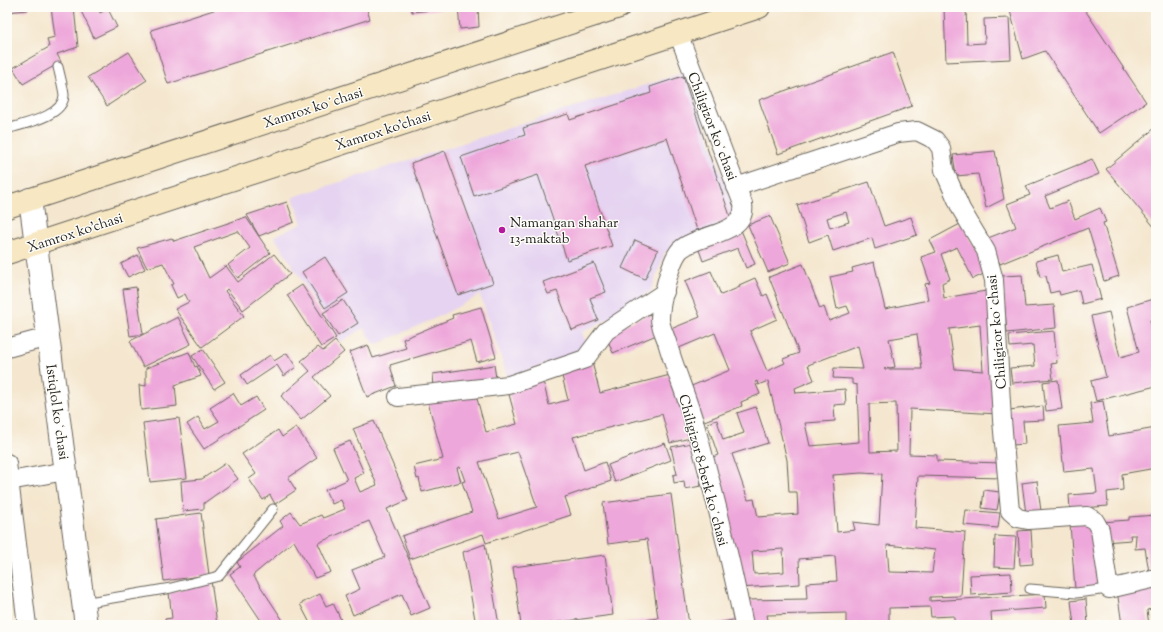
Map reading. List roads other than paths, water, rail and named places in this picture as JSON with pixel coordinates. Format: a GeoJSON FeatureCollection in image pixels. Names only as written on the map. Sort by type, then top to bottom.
{"type":"FeatureCollection","features":[{"type":"Feature","properties":{"kind":"main road","name":"Xamrox koʻchasi"},"geometry":{"type":"LineString","coordinates":[[7,207],[619,7]]}},
{"type":"Feature","properties":{"kind":"main road","name":"Xamrox ko'chasi"},"geometry":{"type":"LineString","coordinates":[[7,254],[759,7]]}},
{"type":"Feature","properties":{"kind":"street","name":"Chiligizor koʻchasi"},"geometry":{"type":"LineString","coordinates":[[678,33],[736,187],[898,133],[917,131],[935,140],[941,148],[944,170],[961,209],[986,251],[994,280],[1002,420],[1010,511],[1018,518],[1028,520],[1087,516],[1095,521],[1100,530],[1109,589]]}},
{"type":"Feature","properties":{"kind":"street","name":"Chiligizor 8-berk koʻchasi"},"geometry":{"type":"LineString","coordinates":[[736,187],[744,212],[740,220],[733,226],[682,249],[676,255],[665,292],[660,320],[695,425],[744,625]]}},
{"type":"Feature","properties":{"kind":"street","name":"Istiqlol koʻchasi"},"geometry":{"type":"LineString","coordinates":[[30,199],[86,625]]}},
{"type":"Feature","properties":{"kind":"street"},"geometry":{"type":"LineString","coordinates":[[398,397],[509,385],[585,359],[606,331],[665,292]]}},
{"type":"Feature","properties":{"kind":"street"},"geometry":{"type":"LineString","coordinates":[[7,348],[48,337]]}},
{"type":"Feature","properties":{"kind":"street"},"geometry":{"type":"LineString","coordinates":[[7,463],[27,625]]}},
{"type":"Feature","properties":{"kind":"street"},"geometry":{"type":"LineString","coordinates":[[9,481],[66,471]]}},
{"type":"Feature","properties":{"kind":"street"},"geometry":{"type":"LineString","coordinates":[[1109,589],[1156,578]]}},
{"type":"Feature","properties":{"kind":"lane"},"geometry":{"type":"LineString","coordinates":[[7,129],[44,118],[53,113],[60,105],[64,97],[58,68]]}},
{"type":"Feature","properties":{"kind":"lane"},"geometry":{"type":"LineString","coordinates":[[84,603],[171,588],[219,576],[273,510]]}},
{"type":"Feature","properties":{"kind":"lane"},"geometry":{"type":"LineString","coordinates":[[1030,589],[1076,593],[1109,589]]}},
{"type":"Feature","properties":{"kind":"place","name":"Namangan shahar 13-maktab"},"geometry":{"type":"Point","coordinates":[502,230]}}]}
